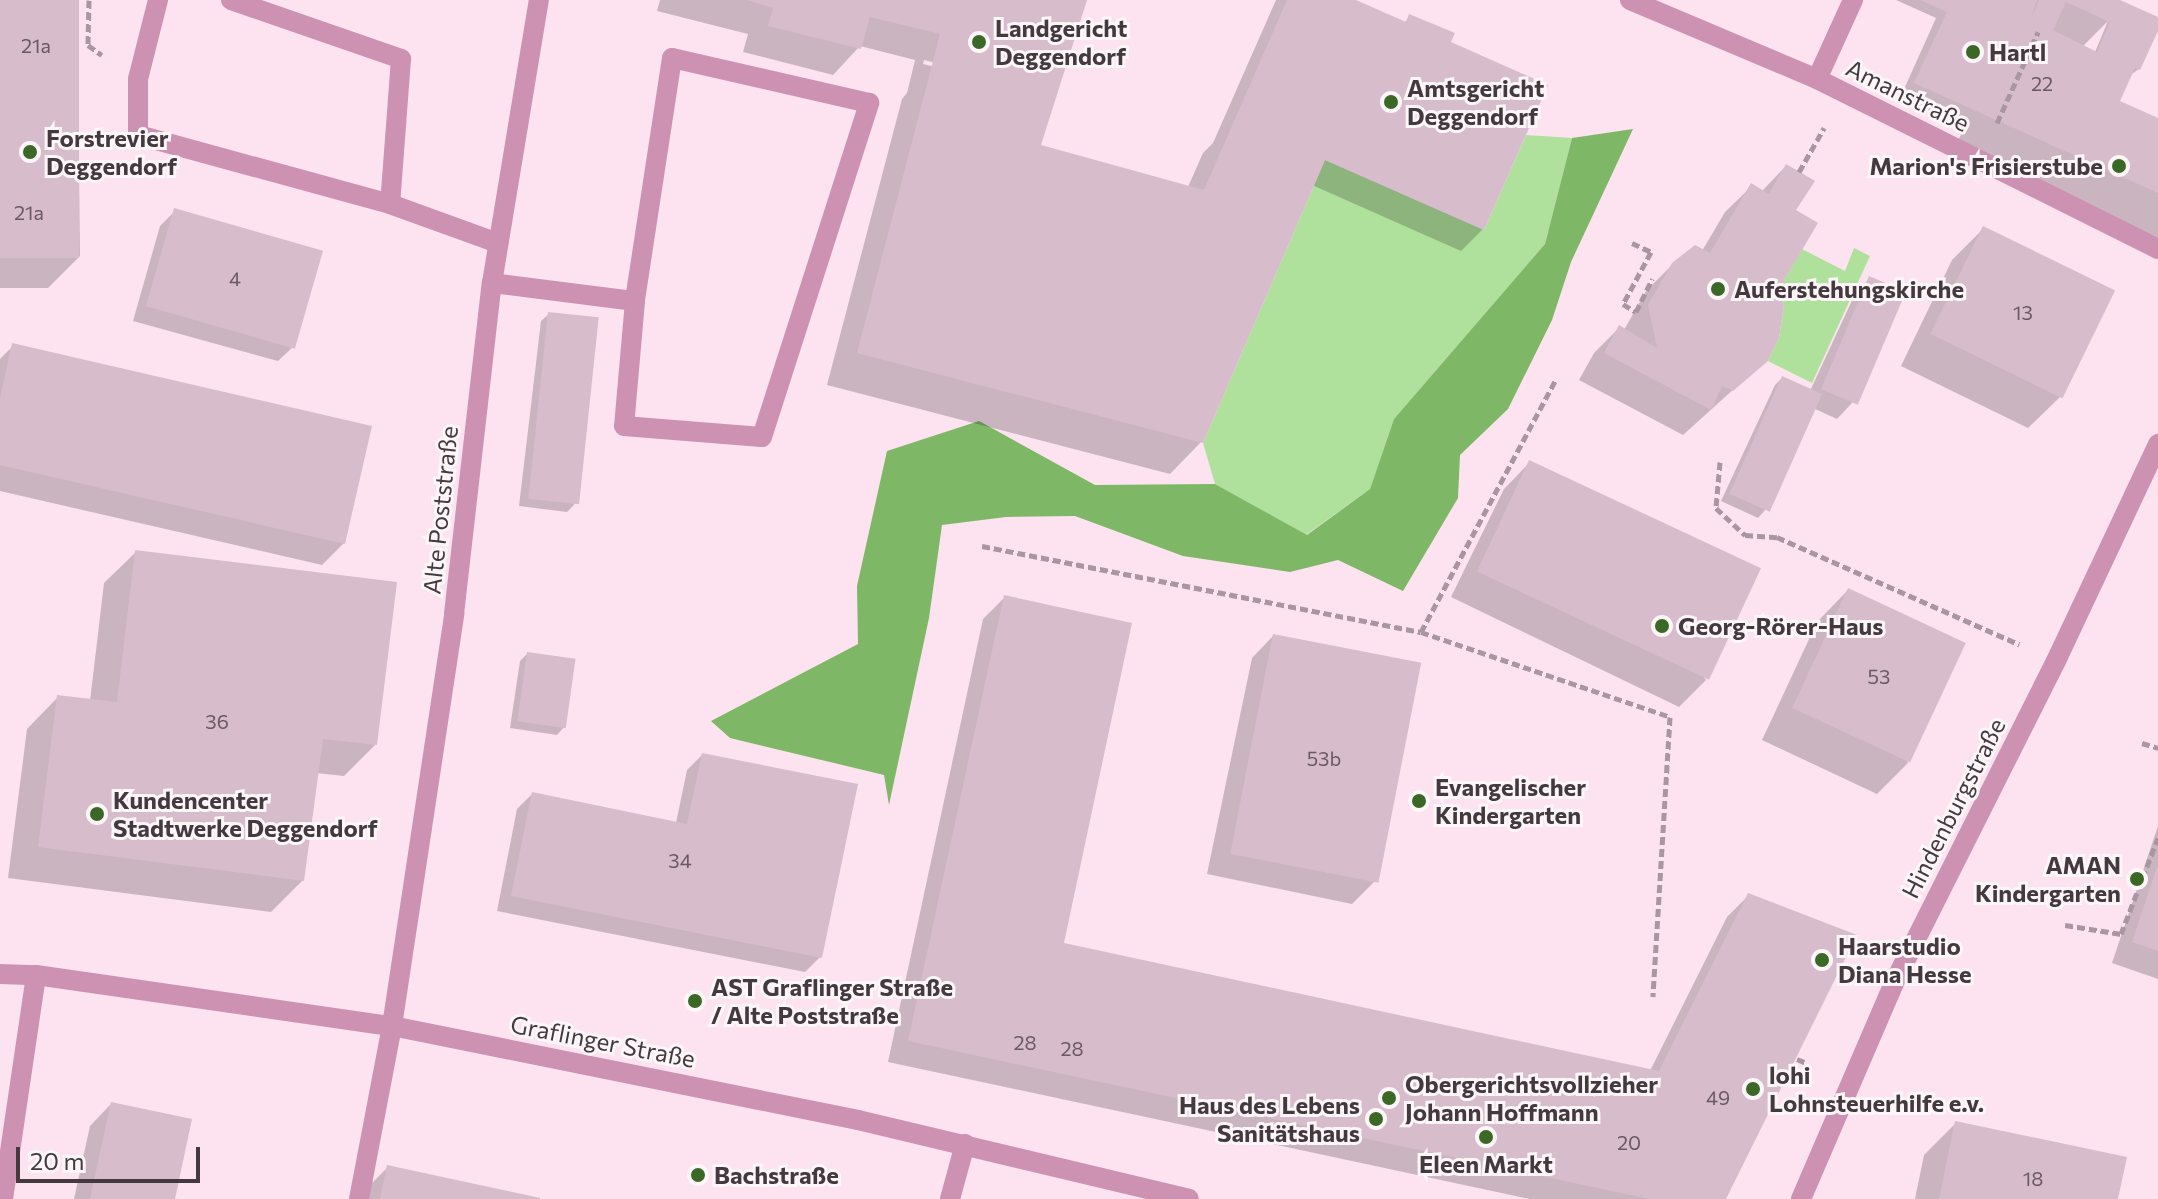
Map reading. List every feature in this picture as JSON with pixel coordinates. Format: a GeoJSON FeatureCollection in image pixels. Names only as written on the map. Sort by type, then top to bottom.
{"type":"FeatureCollection","features":[{"type":"Feature","properties":{"kind":"street"},"geometry":{"type":"LineString","coordinates":[[158,0],[138,79],[138,135],[390,204],[498,243]]}},
{"type":"Feature","properties":{"kind":"street"},"geometry":{"type":"LineString","coordinates":[[231,0],[401,59],[390,204]]}},
{"type":"Feature","properties":{"kind":"street","name":"Alte Poststraße"},"geometry":{"type":"LineString","coordinates":[[359,1199],[392,1026],[454,614],[492,283],[539,0]]}},
{"type":"Feature","properties":{"kind":"street","name":"Amanstraße"},"geometry":{"type":"LineString","coordinates":[[1630,0],[1817,79],[2158,249]]}},
{"type":"Feature","properties":{"kind":"street"},"geometry":{"type":"LineString","coordinates":[[1817,79],[1853,0]]}},
{"type":"Feature","properties":{"kind":"street"},"geometry":{"type":"LineString","coordinates":[[672,58],[869,103],[762,437],[624,426],[635,301],[672,58]]}},
{"type":"Feature","properties":{"kind":"street"},"geometry":{"type":"LineString","coordinates":[[492,283],[635,301]]}},
{"type":"Feature","properties":{"kind":"street","name":"Hindenburgstraße"},"geometry":{"type":"LineString","coordinates":[[1801,1199],[1893,985],[2056,661],[2158,444]]}},
{"type":"Feature","properties":{"kind":"street","name":"Graflinger Straße"},"geometry":{"type":"LineString","coordinates":[[0,974],[36,975],[392,1026],[799,1107],[1189,1199]]}},
{"type":"Feature","properties":{"kind":"street"},"geometry":{"type":"LineString","coordinates":[[3,1199],[36,975]]}},
{"type":"Feature","properties":{"kind":"street"},"geometry":{"type":"LineString","coordinates":[[950,1199],[965,1144]]}},
{"type":"Feature","properties":{"kind":"path"},"geometry":{"type":"LineString","coordinates":[[1981,160],[2038,32]]}},
{"type":"Feature","properties":{"kind":"path"},"geometry":{"type":"LineString","coordinates":[[1632,243],[1651,252],[1623,304],[1636,312],[1652,279]]}},
{"type":"Feature","properties":{"kind":"path"},"geometry":{"type":"LineString","coordinates":[[1421,632],[1555,381]]}},
{"type":"Feature","properties":{"kind":"path"},"geometry":{"type":"LineString","coordinates":[[1720,462],[1716,508],[1745,535],[1777,537],[2009,639]]}},
{"type":"Feature","properties":{"kind":"path"},"geometry":{"type":"LineString","coordinates":[[982,546],[1421,632],[1670,717],[1653,996]]}},
{"type":"Feature","properties":{"kind":"path"},"geometry":{"type":"LineString","coordinates":[[2142,743],[2158,748]]}},
{"type":"Feature","properties":{"kind":"path"},"geometry":{"type":"LineString","coordinates":[[2065,925],[2121,934],[2158,838]]}},
{"type":"Feature","properties":{"kind":"path"},"geometry":{"type":"LineString","coordinates":[[1797,1059],[1804,1062]]}},
{"type":"Feature","properties":{"kind":"green space"},"geometry":{"type":"Polygon","coordinates":[[[1633,129],[1571,262],[1552,320],[1508,409],[1460,455],[1458,498],[1403,591],[1338,560],[1290,572],[1183,556],[1075,516],[1006,517],[942,525],[929,618],[889,805],[884,775],[730,738],[711,721],[858,644],[857,586],[887,451],[979,421],[1095,485],[1215,484],[1307,535],[1370,489],[1394,419],[1545,244],[1572,138],[1633,129]]]}},
{"type":"Feature","properties":{"kind":"green space"},"geometry":{"type":"Polygon","coordinates":[[[1526,135],[1572,138],[1545,244],[1394,419],[1370,489],[1306,535],[1215,484],[1203,443],[1325,160],[1484,230],[1526,135]]]}},
{"type":"Feature","properties":{"kind":"green space"},"geometry":{"type":"Polygon","coordinates":[[[1854,248],[1870,256],[1812,383],[1768,361],[1779,338],[1784,305],[1777,292],[1802,249],[1845,271],[1854,248]]]}},
{"type":"Feature","properties":{"kind":"building"},"geometry":{"type":"Polygon","coordinates":[[[0,0],[79,0],[79,258],[0,258],[0,0]]]}},
{"type":"Feature","properties":{"kind":"building"},"geometry":{"type":"Polygon","coordinates":[[[747,0],[1087,0],[1041,145],[1204,190],[1287,0],[1356,0],[1406,22],[1409,14],[1455,33],[1451,42],[1548,85],[1484,230],[1325,160],[1203,443],[857,353],[940,34],[870,17],[861,49],[768,26],[773,8],[747,0]]]}},
{"type":"Feature","properties":{"kind":"building"},"geometry":{"type":"Polygon","coordinates":[[[1920,0],[2037,0],[2031,18],[2039,0],[2120,0],[2158,17],[2158,31],[2140,70],[2135,68],[2120,101],[2158,118],[2158,193],[1914,83],[1947,12],[1920,0]],[[2066,2],[2053,30],[2097,52],[2110,22],[2066,2]]]}},
{"type":"Feature","properties":{"kind":"building","name":"Auferstehungskirche"},"geometry":{"type":"Polygon","coordinates":[[[1786,164],[1815,181],[1796,210],[1818,223],[1777,292],[1784,305],[1779,338],[1768,361],[1733,391],[1722,386],[1711,410],[1604,353],[1619,325],[1657,348],[1648,305],[1672,263],[1695,245],[1710,253],[1751,183],[1769,194],[1786,164]]]}},
{"type":"Feature","properties":{"kind":"building"},"geometry":{"type":"Polygon","coordinates":[[[174,208],[323,251],[295,349],[146,306],[174,208]]]}},
{"type":"Feature","properties":{"kind":"building"},"geometry":{"type":"Polygon","coordinates":[[[1983,226],[2115,290],[2063,398],[1930,334],[1983,226]]]}},
{"type":"Feature","properties":{"kind":"building"},"geometry":{"type":"Polygon","coordinates":[[[1869,276],[1906,292],[1858,405],[1821,389],[1869,276]]]}},
{"type":"Feature","properties":{"kind":"building"},"geometry":{"type":"Polygon","coordinates":[[[548,312],[599,317],[579,504],[528,499],[548,312]]]}},
{"type":"Feature","properties":{"kind":"building"},"geometry":{"type":"Polygon","coordinates":[[[12,343],[372,426],[345,544],[0,465],[0,398],[12,343]]]}},
{"type":"Feature","properties":{"kind":"building"},"geometry":{"type":"Polygon","coordinates":[[[1782,376],[1822,394],[1770,512],[1730,494],[1782,376]]]}},
{"type":"Feature","properties":{"kind":"building","name":"Georg-Rörer-Haus"},"geometry":{"type":"Polygon","coordinates":[[[1529,460],[1761,568],[1709,680],[1477,571],[1529,460]]]}},
{"type":"Feature","properties":{"kind":"building"},"geometry":{"type":"Polygon","coordinates":[[[135,550],[397,582],[377,745],[323,739],[304,881],[38,847],[57,695],[117,702],[135,550]]]}},
{"type":"Feature","properties":{"kind":"building"},"geometry":{"type":"Polygon","coordinates":[[[1848,588],[1966,643],[1910,763],[1792,708],[1848,588]]]}},
{"type":"Feature","properties":{"kind":"building"},"geometry":{"type":"Polygon","coordinates":[[[1004,595],[1132,623],[1064,943],[1659,1071],[1748,893],[1857,935],[1726,1199],[1649,1199],[908,1041],[1004,595]]]}},
{"type":"Feature","properties":{"kind":"building"},"geometry":{"type":"Polygon","coordinates":[[[1273,634],[1421,663],[1378,883],[1230,854],[1273,634]]]}},
{"type":"Feature","properties":{"kind":"building"},"geometry":{"type":"Polygon","coordinates":[[[527,652],[576,659],[566,728],[517,721],[527,652]]]}},
{"type":"Feature","properties":{"kind":"building"},"geometry":{"type":"Polygon","coordinates":[[[702,753],[858,784],[822,958],[511,896],[532,792],[687,824],[702,753]]]}},
{"type":"Feature","properties":{"kind":"building"},"geometry":{"type":"Polygon","coordinates":[[[2158,867],[2158,951],[2132,942],[2158,867]]]}},
{"type":"Feature","properties":{"kind":"building"},"geometry":{"type":"Polygon","coordinates":[[[111,1102],[192,1119],[175,1199],[90,1199],[111,1102]]]}},
{"type":"Feature","properties":{"kind":"building"},"geometry":{"type":"Polygon","coordinates":[[[1955,1121],[2127,1157],[2118,1199],[1939,1199],[1955,1121]]]}},
{"type":"Feature","properties":{"kind":"building"},"geometry":{"type":"Polygon","coordinates":[[[387,1165],[540,1198],[540,1199],[380,1199],[387,1165]]]}},
{"type":"Feature","properties":{"kind":"place","name":"Landgericht Deggendorf"},"geometry":{"type":"Point","coordinates":[979,42]}},
{"type":"Feature","properties":{"kind":"place","name":"Hartl"},"geometry":{"type":"Point","coordinates":[1973,52]}},
{"type":"Feature","properties":{"kind":"place","name":"Amtsgericht Deggendorf"},"geometry":{"type":"Point","coordinates":[1391,102]}},
{"type":"Feature","properties":{"kind":"place","name":"Forstrevier Deggendorf"},"geometry":{"type":"Point","coordinates":[30,152]}},
{"type":"Feature","properties":{"kind":"place","name":"Marion's Frisierstube"},"geometry":{"type":"Point","coordinates":[2119,166]}},
{"type":"Feature","properties":{"kind":"place","name":"Auferstehungskirche"},"geometry":{"type":"Point","coordinates":[1718,289]}},
{"type":"Feature","properties":{"kind":"place","name":"Georg-Rörer-Haus"},"geometry":{"type":"Point","coordinates":[1662,626]}},
{"type":"Feature","properties":{"kind":"place","name":"Evangelischer Kindergarten"},"geometry":{"type":"Point","coordinates":[1419,801]}},
{"type":"Feature","properties":{"kind":"place","name":"Kundencenter Stadtwerke Deggendorf"},"geometry":{"type":"Point","coordinates":[97,814]}},
{"type":"Feature","properties":{"kind":"place","name":"AMAN Kindergarten"},"geometry":{"type":"Point","coordinates":[2137,879]}},
{"type":"Feature","properties":{"kind":"place","name":"Haarstudio Diana Hesse"},"geometry":{"type":"Point","coordinates":[1822,960]}},
{"type":"Feature","properties":{"kind":"place","name":"AST Graflinger Straße / Alte Poststraße"},"geometry":{"type":"Point","coordinates":[695,1001]}},
{"type":"Feature","properties":{"kind":"place","name":"lohi Lohnsteuerhilfe e.v."},"geometry":{"type":"Point","coordinates":[1753,1089]}},
{"type":"Feature","properties":{"kind":"place","name":"Obergerichtsvollzieher Johann Hoffmann"},"geometry":{"type":"Point","coordinates":[1389,1098]}},
{"type":"Feature","properties":{"kind":"place","name":"Haus des Lebens Sanitätshaus"},"geometry":{"type":"Point","coordinates":[1376,1119]}},
{"type":"Feature","properties":{"kind":"place","name":"Eleen Markt"},"geometry":{"type":"Point","coordinates":[1486,1137]}},
{"type":"Feature","properties":{"kind":"place","name":"Bachstraße"},"geometry":{"type":"Point","coordinates":[698,1175]}}]}
